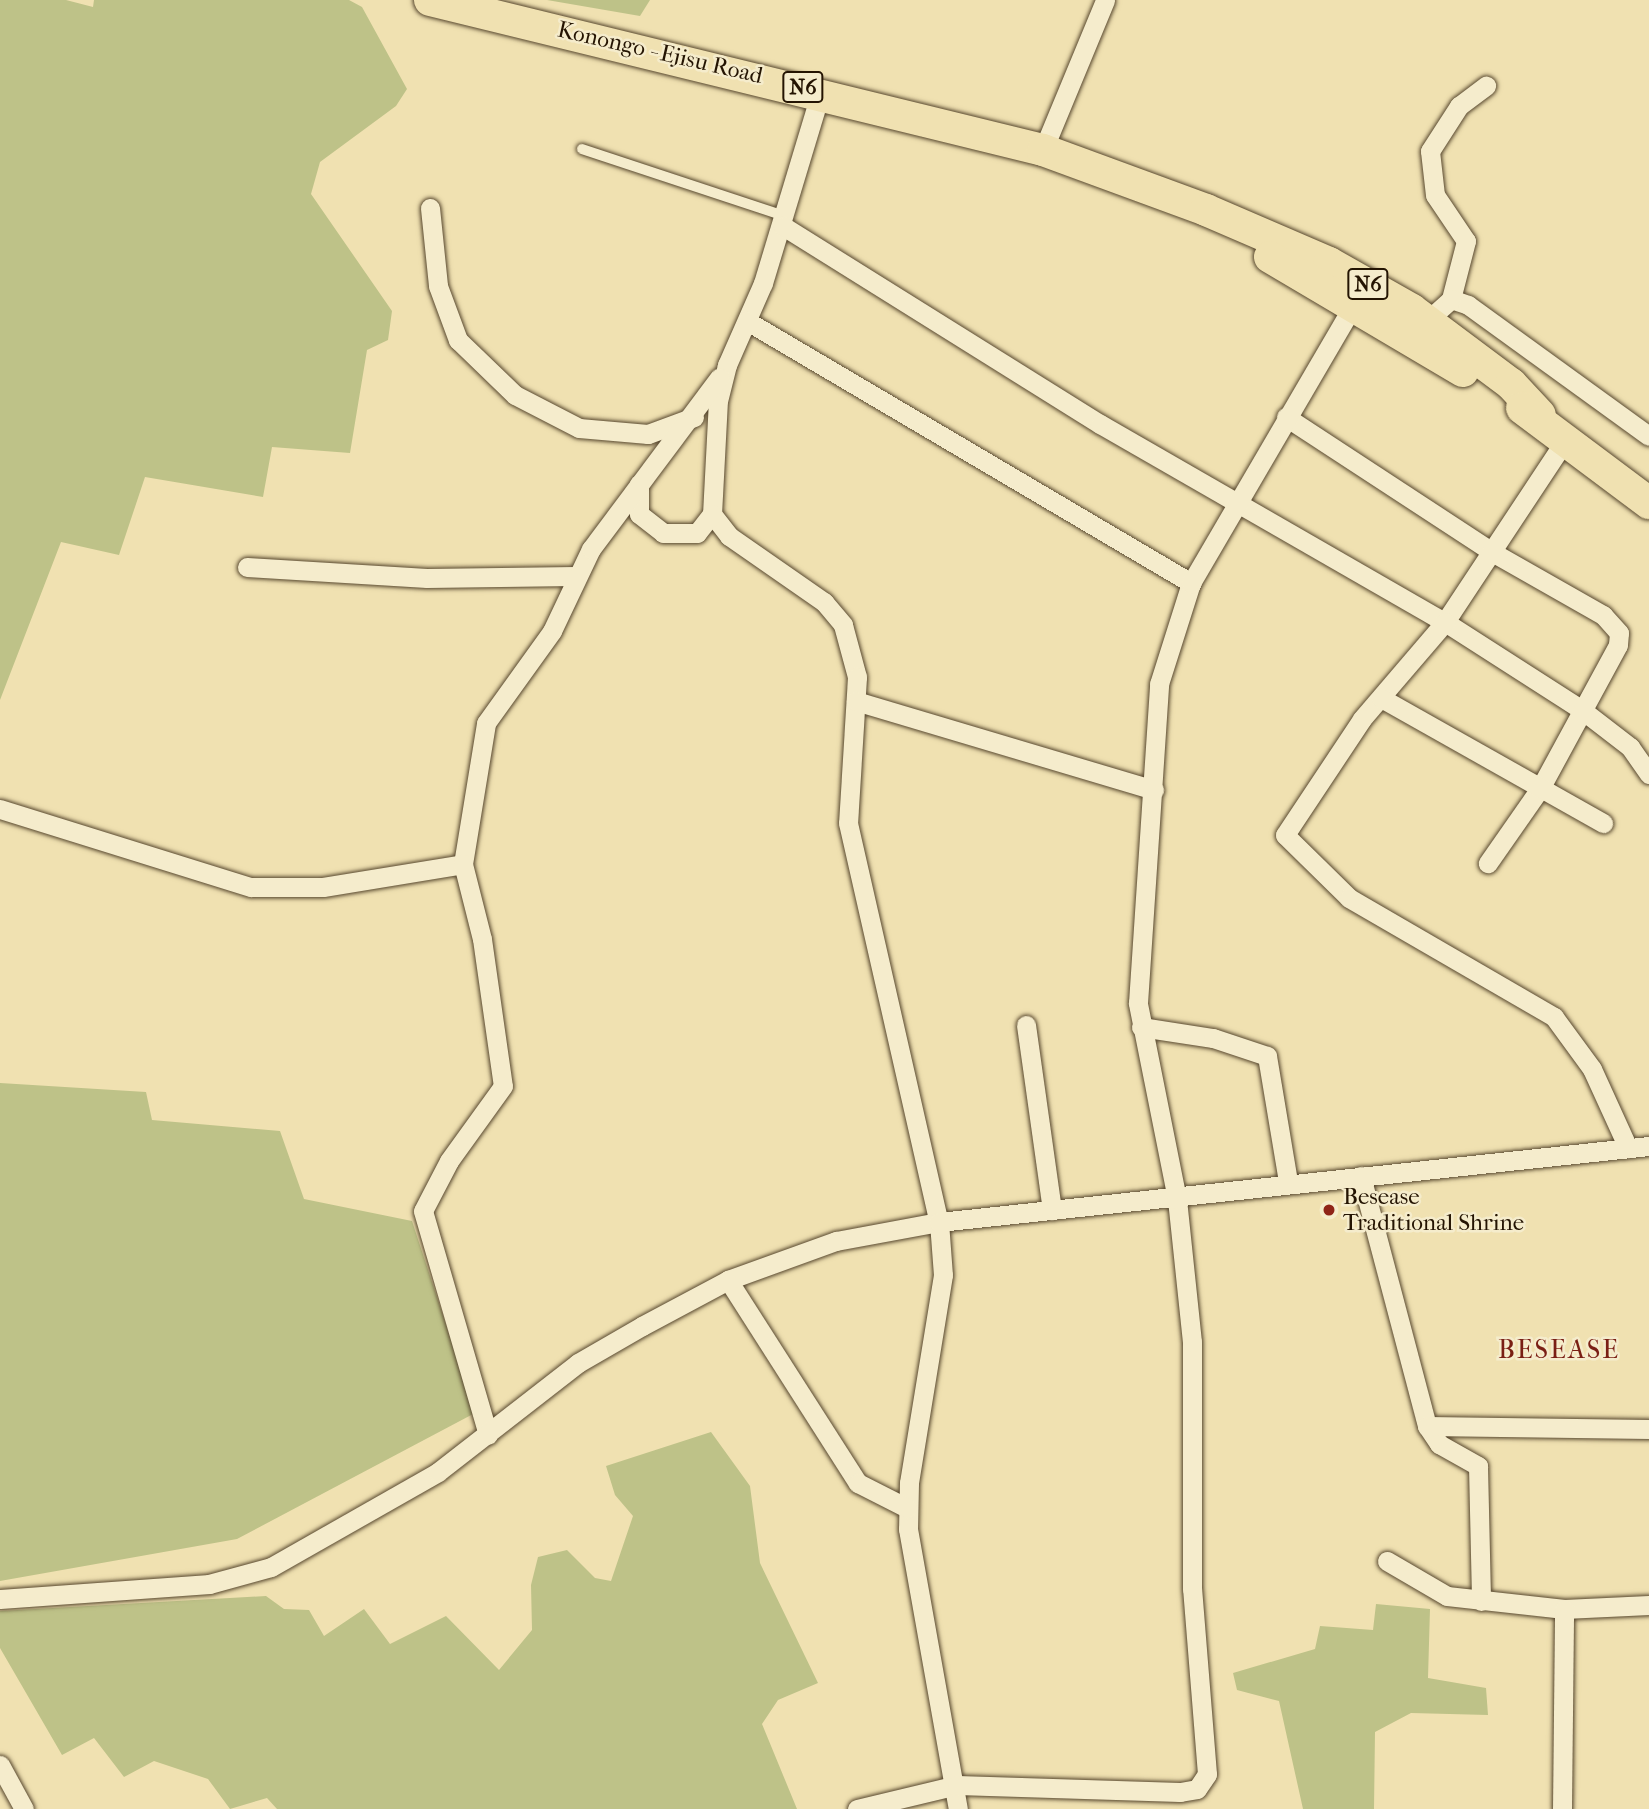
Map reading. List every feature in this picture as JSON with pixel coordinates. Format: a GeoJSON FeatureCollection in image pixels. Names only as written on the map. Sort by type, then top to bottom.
{"type":"FeatureCollection","features":[{"type":"Feature","properties":{"kind":"highway","name":"Konongo - Ejisu Road"},"geometry":{"type":"LineString","coordinates":[[430,0],[821,91],[1043,150],[1267,234],[1361,294],[1539,415],[1649,503]]}},
{"type":"Feature","properties":{"kind":"highway","name":"Konongo - Ejisu Road"},"geometry":{"type":"LineString","coordinates":[[1361,294],[1427,320],[1511,384],[1539,415]]}},
{"type":"Feature","properties":{"kind":"street"},"geometry":{"type":"LineString","coordinates":[[1043,150],[1105,0]]}},
{"type":"Feature","properties":{"kind":"street"},"geometry":{"type":"LineString","coordinates":[[1427,320],[1451,299],[1466,241],[1435,195],[1430,151],[1459,106],[1486,86]]}},
{"type":"Feature","properties":{"kind":"street"},"geometry":{"type":"LineString","coordinates":[[488,1434],[423,1211],[449,1161],[503,1086],[482,939],[463,864],[486,723],[552,631],[575,576],[639,483],[694,416],[727,365],[747,321],[784,221],[821,91]]}},
{"type":"Feature","properties":{"kind":"street"},"geometry":{"type":"LineString","coordinates":[[430,208],[438,286],[458,341],[515,395],[579,428],[648,433],[694,416]]}},
{"type":"Feature","properties":{"kind":"street"},"geometry":{"type":"LineString","coordinates":[[784,221],[1235,503],[1445,622],[1582,710],[1630,747],[1649,774]]}},
{"type":"Feature","properties":{"kind":"street"},"geometry":{"type":"LineString","coordinates":[[857,1809],[957,1785],[1180,1792],[1198,1788],[1207,1774],[1192,1590],[1192,1342],[1177,1199],[1141,1027],[1159,684],[1191,583],[1235,503],[1361,294]]}},
{"type":"Feature","properties":{"kind":"street"},"geometry":{"type":"LineString","coordinates":[[1451,299],[1503,328],[1649,436]]}},
{"type":"Feature","properties":{"kind":"street"},"geometry":{"type":"LineString","coordinates":[[747,321],[1191,583]]}},
{"type":"Feature","properties":{"kind":"street"},"geometry":{"type":"LineString","coordinates":[[639,483],[639,514],[663,533],[697,533],[712,514],[719,400],[727,365]]}},
{"type":"Feature","properties":{"kind":"street"},"geometry":{"type":"LineString","coordinates":[[1286,417],[1492,552],[1603,615],[1619,633],[1618,645],[1541,787],[1488,863]]}},
{"type":"Feature","properties":{"kind":"street"},"geometry":{"type":"LineString","coordinates":[[1568,436],[1445,622],[1381,698],[1284,835],[1287,843],[1349,898],[1554,1017],[1592,1069],[1628,1148]]}},
{"type":"Feature","properties":{"kind":"street"},"geometry":{"type":"LineString","coordinates":[[712,514],[729,536],[802,584],[843,625],[857,677],[848,823],[939,1222],[943,1275],[907,1508],[957,1785],[958,1809]]}},
{"type":"Feature","properties":{"kind":"street"},"geometry":{"type":"LineString","coordinates":[[247,567],[427,578],[575,576]]}},
{"type":"Feature","properties":{"kind":"street"},"geometry":{"type":"LineString","coordinates":[[1381,698],[1603,823]]}},
{"type":"Feature","properties":{"kind":"street"},"geometry":{"type":"LineString","coordinates":[[856,701],[1154,790]]}},
{"type":"Feature","properties":{"kind":"street"},"geometry":{"type":"LineString","coordinates":[[0,808],[251,887],[323,887],[463,864]]}},
{"type":"Feature","properties":{"kind":"street"},"geometry":{"type":"LineString","coordinates":[[1026,1025],[1052,1210]]}},
{"type":"Feature","properties":{"kind":"street"},"geometry":{"type":"LineString","coordinates":[[1141,1027],[1213,1038],[1267,1056],[1287,1182]]}},
{"type":"Feature","properties":{"kind":"street"},"geometry":{"type":"LineString","coordinates":[[0,1599],[209,1584],[271,1567],[426,1479],[578,1363],[728,1280],[836,1241],[939,1222],[1177,1199],[1287,1182],[1649,1146]]}},
{"type":"Feature","properties":{"kind":"street"},"geometry":{"type":"LineString","coordinates":[[1361,1176],[1418,1412],[1439,1444],[1478,1466],[1481,1601]]}},
{"type":"Feature","properties":{"kind":"street"},"geometry":{"type":"LineString","coordinates":[[728,1280],[858,1483],[907,1508]]}},
{"type":"Feature","properties":{"kind":"street"},"geometry":{"type":"LineString","coordinates":[[1427,1426],[1649,1429]]}},
{"type":"Feature","properties":{"kind":"street"},"geometry":{"type":"LineString","coordinates":[[1387,1561],[1447,1596],[1564,1609],[1649,1605]]}},
{"type":"Feature","properties":{"kind":"street"},"geometry":{"type":"LineString","coordinates":[[1562,1809],[1564,1609]]}},
{"type":"Feature","properties":{"kind":"street"},"geometry":{"type":"LineString","coordinates":[[0,1766],[24,1809]]}},
{"type":"Feature","properties":{"kind":"lane"},"geometry":{"type":"LineString","coordinates":[[582,149],[784,221]]}},
{"type":"Feature","properties":{"kind":"green space"},"geometry":{"type":"Polygon","coordinates":[[[0,0],[66,0],[93,7],[94,0],[349,0],[362,7],[407,89],[396,106],[320,162],[311,194],[392,311],[388,340],[367,350],[350,453],[272,447],[263,497],[145,477],[119,555],[61,542],[0,700],[0,0]]]}},
{"type":"Feature","properties":{"kind":"green space"},"geometry":{"type":"Polygon","coordinates":[[[547,0],[650,0],[640,16],[547,0]]]}},
{"type":"Feature","properties":{"kind":"green space"},"geometry":{"type":"Polygon","coordinates":[[[0,1083],[146,1092],[152,1120],[280,1131],[304,1199],[412,1221],[475,1413],[237,1539],[0,1581],[0,1083]]]}},
{"type":"Feature","properties":{"kind":"green space"},"geometry":{"type":"Polygon","coordinates":[[[711,1432],[750,1486],[760,1563],[818,1683],[778,1700],[762,1724],[797,1809],[277,1809],[267,1798],[230,1809],[208,1779],[154,1761],[124,1777],[94,1738],[62,1755],[0,1648],[0,1611],[266,1596],[284,1609],[309,1610],[324,1636],[364,1609],[390,1644],[446,1616],[499,1670],[532,1630],[531,1585],[538,1557],[567,1550],[595,1578],[611,1581],[633,1516],[615,1495],[606,1466],[711,1432]]]}},
{"type":"Feature","properties":{"kind":"green space"},"geometry":{"type":"Polygon","coordinates":[[[1376,1604],[1430,1609],[1428,1678],[1486,1688],[1488,1715],[1411,1713],[1375,1732],[1374,1809],[1303,1809],[1279,1701],[1237,1690],[1233,1673],[1315,1649],[1320,1626],[1373,1630],[1376,1604]]]}},
{"type":"Feature","properties":{"kind":"place","name":"Besease Traditional Shrine"},"geometry":{"type":"Point","coordinates":[1329,1210]}},
{"type":"Feature","properties":{"kind":"district","name":"BESEASE"},"geometry":{"type":"Point","coordinates":[1559,1350]}}]}
